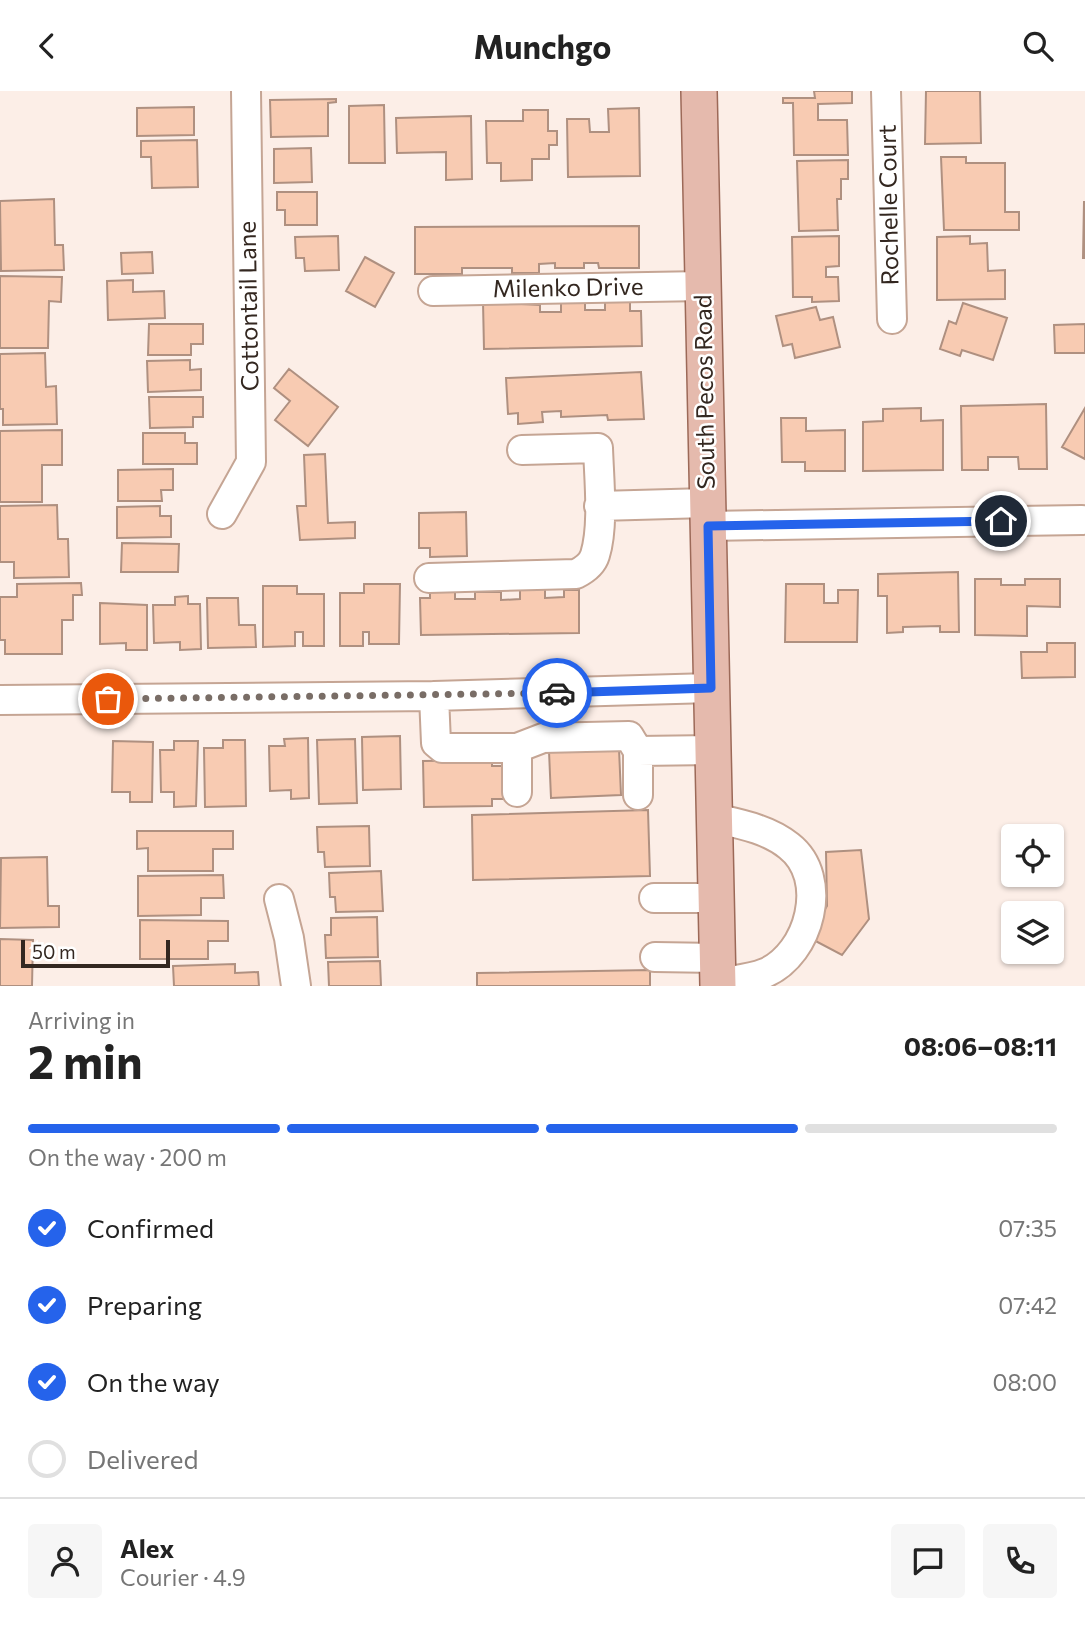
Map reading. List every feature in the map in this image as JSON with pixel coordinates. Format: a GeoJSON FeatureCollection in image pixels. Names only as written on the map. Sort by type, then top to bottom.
{"type":"FeatureCollection","features":[{"type":"Feature","properties":{"kind":"main road","name":"South Pecos Road"},"geometry":{"type":"LineString","coordinates":[[699,91],[717,976]]}},
{"type":"Feature","properties":{"kind":"street","name":"Cottontail Lane"},"geometry":{"type":"LineString","coordinates":[[222,514],[251,462],[246,91]]}},
{"type":"Feature","properties":{"kind":"street","name":"Rochelle Court"},"geometry":{"type":"LineString","coordinates":[[886,91],[892,319]]}},
{"type":"Feature","properties":{"kind":"street","name":"Milenko Drive"},"geometry":{"type":"LineString","coordinates":[[433,291],[703,286]]}},
{"type":"Feature","properties":{"kind":"street"},"geometry":{"type":"LineString","coordinates":[[429,578],[576,574],[586,569],[595,557],[600,506],[598,448],[522,450]]}},
{"type":"Feature","properties":{"kind":"street"},"geometry":{"type":"LineString","coordinates":[[600,506],[708,514],[1082,520]]}},
{"type":"Feature","properties":{"kind":"street"},"geometry":{"type":"LineString","coordinates":[[0,700],[434,696],[711,688]]}},
{"type":"Feature","properties":{"kind":"street"},"geometry":{"type":"LineString","coordinates":[[434,696],[436,743],[442,748],[517,748],[543,738],[629,736],[638,751],[638,795]]}},
{"type":"Feature","properties":{"kind":"street"},"geometry":{"type":"LineString","coordinates":[[517,748],[517,792]]}},
{"type":"Feature","properties":{"kind":"street"},"geometry":{"type":"LineString","coordinates":[[638,751],[713,750]]}},
{"type":"Feature","properties":{"kind":"street"},"geometry":{"type":"LineString","coordinates":[[655,957],[717,976],[766,973],[786,957],[802,937],[810,917],[812,888],[804,863],[792,848],[759,829],[714,818]]}},
{"type":"Feature","properties":{"kind":"street"},"geometry":{"type":"LineString","coordinates":[[654,898],[716,898]]}},
{"type":"Feature","properties":{"kind":"street"},"geometry":{"type":"LineString","coordinates":[[279,899],[289,938],[296,986]]}},
{"type":"Feature","properties":{"kind":"building"},"geometry":{"type":"Polygon","coordinates":[[[814,91],[852,91],[852,103],[818,104],[818,120],[847,120],[848,155],[794,155],[793,103],[783,103],[783,98],[815,98],[814,91]]]}},
{"type":"Feature","properties":{"kind":"building"},"geometry":{"type":"Polygon","coordinates":[[[926,91],[980,91],[981,143],[925,144],[926,91]]]}},
{"type":"Feature","properties":{"kind":"building"},"geometry":{"type":"Polygon","coordinates":[[[336,99],[336,102],[328,103],[328,136],[271,137],[270,100],[336,99]]]}},
{"type":"Feature","properties":{"kind":"building"},"geometry":{"type":"Polygon","coordinates":[[[384,105],[385,163],[349,163],[349,106],[384,105]]]}},
{"type":"Feature","properties":{"kind":"building"},"geometry":{"type":"Polygon","coordinates":[[[194,107],[194,135],[137,136],[137,108],[194,107]]]}},
{"type":"Feature","properties":{"kind":"building"},"geometry":{"type":"Polygon","coordinates":[[[639,108],[640,176],[568,177],[567,119],[589,119],[590,132],[609,132],[608,109],[639,108]]]}},
{"type":"Feature","properties":{"kind":"building"},"geometry":{"type":"Polygon","coordinates":[[[523,110],[548,110],[548,131],[557,131],[557,145],[549,145],[549,159],[532,159],[532,180],[501,181],[501,163],[487,163],[486,121],[523,121],[523,110]]]}},
{"type":"Feature","properties":{"kind":"building"},"geometry":{"type":"Polygon","coordinates":[[[471,116],[472,179],[446,180],[446,152],[397,153],[396,118],[471,116]]]}},
{"type":"Feature","properties":{"kind":"building"},"geometry":{"type":"Polygon","coordinates":[[[197,140],[198,187],[152,188],[151,157],[141,157],[141,141],[197,140]]]}},
{"type":"Feature","properties":{"kind":"building"},"geometry":{"type":"Polygon","coordinates":[[[311,148],[312,182],[274,183],[274,149],[311,148]]]}},
{"type":"Feature","properties":{"kind":"building"},"geometry":{"type":"Polygon","coordinates":[[[941,157],[966,157],[966,163],[1005,163],[1005,212],[1019,212],[1019,230],[944,230],[941,157]]]}},
{"type":"Feature","properties":{"kind":"building"},"geometry":{"type":"Polygon","coordinates":[[[848,160],[848,179],[841,179],[841,199],[837,199],[838,230],[799,231],[797,161],[848,160]]]}},
{"type":"Feature","properties":{"kind":"building"},"geometry":{"type":"Polygon","coordinates":[[[277,192],[317,192],[317,225],[285,225],[285,210],[277,210],[277,192]]]}},
{"type":"Feature","properties":{"kind":"building"},"geometry":{"type":"Polygon","coordinates":[[[54,199],[55,245],[63,245],[64,270],[1,271],[0,201],[54,199]]]}},
{"type":"Feature","properties":{"kind":"building"},"geometry":{"type":"Polygon","coordinates":[[[1084,202],[1085,258],[1083,258],[1084,202]]]}},
{"type":"Feature","properties":{"kind":"building"},"geometry":{"type":"Polygon","coordinates":[[[639,226],[639,268],[599,268],[598,263],[584,263],[584,268],[555,268],[555,263],[539,264],[539,273],[512,273],[512,268],[462,268],[462,274],[415,274],[415,227],[639,226]]]}},
{"type":"Feature","properties":{"kind":"building"},"geometry":{"type":"Polygon","coordinates":[[[338,236],[339,270],[305,271],[304,258],[296,258],[295,237],[338,236]]]}},
{"type":"Feature","properties":{"kind":"building"},"geometry":{"type":"Polygon","coordinates":[[[839,236],[839,266],[826,267],[826,277],[838,277],[839,301],[812,302],[812,297],[793,297],[792,237],[839,236]]]}},
{"type":"Feature","properties":{"kind":"building"},"geometry":{"type":"Polygon","coordinates":[[[970,236],[970,244],[987,243],[988,271],[1005,270],[1005,299],[937,300],[937,237],[970,236]]]}},
{"type":"Feature","properties":{"kind":"building"},"geometry":{"type":"Polygon","coordinates":[[[152,252],[153,273],[122,274],[121,253],[152,252]]]}},
{"type":"Feature","properties":{"kind":"building"},"geometry":{"type":"Polygon","coordinates":[[[365,257],[394,273],[375,307],[346,291],[365,257]]]}},
{"type":"Feature","properties":{"kind":"building"},"geometry":{"type":"Polygon","coordinates":[[[0,276],[62,277],[61,302],[49,301],[48,348],[0,348],[0,276]]]}},
{"type":"Feature","properties":{"kind":"building"},"geometry":{"type":"Polygon","coordinates":[[[133,280],[133,292],[164,291],[165,318],[108,320],[107,281],[133,280]]]}},
{"type":"Feature","properties":{"kind":"building"},"geometry":{"type":"Polygon","coordinates":[[[561,299],[585,299],[585,310],[605,310],[605,302],[630,302],[630,311],[641,311],[642,346],[484,349],[483,302],[540,305],[540,312],[561,312],[561,299]]]}},
{"type":"Feature","properties":{"kind":"building"},"geometry":{"type":"Polygon","coordinates":[[[963,303],[1007,318],[993,360],[962,350],[960,356],[940,349],[949,321],[956,324],[963,303]]]}},
{"type":"Feature","properties":{"kind":"building"},"geometry":{"type":"Polygon","coordinates":[[[816,307],[820,320],[833,317],[840,347],[795,358],[792,344],[783,346],[776,316],[816,307]]]}},
{"type":"Feature","properties":{"kind":"building"},"geometry":{"type":"Polygon","coordinates":[[[149,324],[203,324],[203,344],[191,344],[191,355],[148,355],[149,324]]]}},
{"type":"Feature","properties":{"kind":"building"},"geometry":{"type":"Polygon","coordinates":[[[1085,324],[1085,353],[1055,353],[1054,325],[1085,324]]]}},
{"type":"Feature","properties":{"kind":"building"},"geometry":{"type":"Polygon","coordinates":[[[45,353],[46,387],[56,386],[57,424],[3,425],[3,409],[0,409],[0,354],[45,353]]]}},
{"type":"Feature","properties":{"kind":"building"},"geometry":{"type":"Polygon","coordinates":[[[190,360],[190,370],[201,369],[201,390],[148,392],[147,361],[190,360]]]}},
{"type":"Feature","properties":{"kind":"building"},"geometry":{"type":"Polygon","coordinates":[[[289,369],[338,407],[308,446],[275,420],[290,401],[274,388],[289,369]]]}},
{"type":"Feature","properties":{"kind":"building"},"geometry":{"type":"Polygon","coordinates":[[[641,372],[644,419],[608,420],[607,415],[561,417],[561,411],[542,412],[543,422],[518,424],[518,413],[508,414],[506,378],[641,372]]]}},
{"type":"Feature","properties":{"kind":"building"},"geometry":{"type":"Polygon","coordinates":[[[149,397],[203,397],[203,417],[193,417],[193,427],[150,428],[149,397]]]}},
{"type":"Feature","properties":{"kind":"building"},"geometry":{"type":"Polygon","coordinates":[[[1046,404],[1047,469],[1019,469],[1018,457],[988,457],[988,470],[962,470],[961,406],[1046,404]]]}},
{"type":"Feature","properties":{"kind":"building"},"geometry":{"type":"Polygon","coordinates":[[[921,408],[921,421],[943,420],[943,470],[863,471],[863,422],[883,421],[883,409],[921,408]]]}},
{"type":"Feature","properties":{"kind":"building"},"geometry":{"type":"Polygon","coordinates":[[[1085,408],[1085,459],[1062,447],[1085,408]]]}},
{"type":"Feature","properties":{"kind":"building"},"geometry":{"type":"Polygon","coordinates":[[[781,418],[806,418],[806,431],[845,430],[845,471],[805,471],[805,462],[782,462],[781,418]]]}},
{"type":"Feature","properties":{"kind":"building"},"geometry":{"type":"Polygon","coordinates":[[[62,430],[62,465],[42,465],[42,502],[0,502],[0,431],[62,430]]]}},
{"type":"Feature","properties":{"kind":"building"},"geometry":{"type":"Polygon","coordinates":[[[143,433],[185,433],[185,443],[197,443],[197,464],[143,464],[143,433]]]}},
{"type":"Feature","properties":{"kind":"building"},"geometry":{"type":"Polygon","coordinates":[[[325,454],[328,523],[355,522],[355,538],[300,540],[297,506],[306,506],[304,455],[325,454]]]}},
{"type":"Feature","properties":{"kind":"building"},"geometry":{"type":"Polygon","coordinates":[[[173,469],[173,490],[161,490],[162,501],[118,501],[118,470],[173,469]]]}},
{"type":"Feature","properties":{"kind":"building"},"geometry":{"type":"Polygon","coordinates":[[[57,505],[58,539],[68,539],[69,577],[14,578],[14,562],[0,562],[0,506],[57,505]]]}},
{"type":"Feature","properties":{"kind":"building"},"geometry":{"type":"Polygon","coordinates":[[[160,506],[160,516],[171,516],[171,537],[117,538],[117,507],[160,506]]]}},
{"type":"Feature","properties":{"kind":"building"},"geometry":{"type":"Polygon","coordinates":[[[466,512],[467,556],[430,557],[430,548],[419,548],[419,513],[466,512]]]}},
{"type":"Feature","properties":{"kind":"building"},"geometry":{"type":"Polygon","coordinates":[[[122,543],[179,544],[178,572],[121,572],[122,543]]]}},
{"type":"Feature","properties":{"kind":"building"},"geometry":{"type":"Polygon","coordinates":[[[958,572],[959,632],[940,632],[940,626],[903,627],[903,632],[887,633],[887,596],[878,596],[878,574],[958,572]]]}},
{"type":"Feature","properties":{"kind":"building"},"geometry":{"type":"Polygon","coordinates":[[[975,579],[1001,579],[1001,585],[1025,585],[1025,579],[1060,579],[1060,607],[1027,606],[1027,636],[975,635],[975,579]]]}},
{"type":"Feature","properties":{"kind":"building"},"geometry":{"type":"Polygon","coordinates":[[[81,583],[82,595],[73,595],[73,620],[62,620],[62,654],[5,654],[5,640],[0,640],[0,597],[17,597],[17,584],[81,583]]]}},
{"type":"Feature","properties":{"kind":"building"},"geometry":{"type":"Polygon","coordinates":[[[364,584],[400,584],[399,644],[369,644],[369,632],[363,632],[363,646],[340,646],[340,593],[364,593],[364,584]]]}},
{"type":"Feature","properties":{"kind":"building"},"geometry":{"type":"Polygon","coordinates":[[[786,584],[824,584],[824,603],[838,603],[838,590],[858,590],[857,642],[785,642],[786,584]]]}},
{"type":"Feature","properties":{"kind":"building"},"geometry":{"type":"Polygon","coordinates":[[[263,586],[297,586],[297,594],[324,594],[324,646],[303,646],[303,632],[295,632],[295,646],[263,647],[263,586]]]}},
{"type":"Feature","properties":{"kind":"building"},"geometry":{"type":"Polygon","coordinates":[[[520,586],[545,586],[545,598],[564,597],[564,590],[579,590],[579,633],[421,635],[420,598],[430,598],[430,588],[455,588],[455,599],[475,599],[475,592],[501,592],[501,600],[520,599],[520,586]]]}},
{"type":"Feature","properties":{"kind":"building"},"geometry":{"type":"Polygon","coordinates":[[[188,596],[188,604],[200,604],[201,649],[180,650],[180,642],[154,643],[153,605],[175,605],[175,597],[188,596]]]}},
{"type":"Feature","properties":{"kind":"building"},"geometry":{"type":"Polygon","coordinates":[[[207,598],[238,598],[239,625],[255,625],[256,647],[208,648],[207,598]]]}},
{"type":"Feature","properties":{"kind":"building"},"geometry":{"type":"Polygon","coordinates":[[[100,603],[147,605],[147,650],[126,650],[126,643],[100,644],[100,603]]]}},
{"type":"Feature","properties":{"kind":"building"},"geometry":{"type":"Polygon","coordinates":[[[1047,643],[1075,643],[1075,677],[1022,678],[1021,652],[1047,652],[1047,643]]]}},
{"type":"Feature","properties":{"kind":"building"},"geometry":{"type":"Polygon","coordinates":[[[400,736],[401,789],[363,790],[362,737],[400,736]]]}},
{"type":"Feature","properties":{"kind":"building"},"geometry":{"type":"Polygon","coordinates":[[[308,738],[309,798],[291,799],[291,790],[270,791],[269,746],[285,746],[284,739],[308,738]]]}},
{"type":"Feature","properties":{"kind":"building"},"geometry":{"type":"Polygon","coordinates":[[[355,739],[357,803],[319,804],[317,740],[355,739]]]}},
{"type":"Feature","properties":{"kind":"building"},"geometry":{"type":"Polygon","coordinates":[[[223,740],[245,740],[246,806],[205,807],[204,748],[223,748],[223,740]]]}},
{"type":"Feature","properties":{"kind":"building"},"geometry":{"type":"Polygon","coordinates":[[[113,741],[153,742],[152,802],[130,802],[130,792],[112,792],[113,741]]]}},
{"type":"Feature","properties":{"kind":"building"},"geometry":{"type":"Polygon","coordinates":[[[174,741],[198,741],[196,806],[174,807],[174,792],[161,792],[160,750],[174,750],[174,741]]]}},
{"type":"Feature","properties":{"kind":"building"},"geometry":{"type":"Polygon","coordinates":[[[619,749],[621,795],[551,798],[549,751],[619,749]]]}},
{"type":"Feature","properties":{"kind":"building"},"geometry":{"type":"Polygon","coordinates":[[[492,760],[492,766],[507,766],[507,799],[492,799],[492,806],[424,807],[423,761],[492,760]]]}},
{"type":"Feature","properties":{"kind":"building"},"geometry":{"type":"Polygon","coordinates":[[[648,810],[650,876],[473,880],[472,815],[648,810]]]}},
{"type":"Feature","properties":{"kind":"building"},"geometry":{"type":"Polygon","coordinates":[[[369,826],[370,866],[325,867],[324,852],[318,852],[317,827],[369,826]]]}},
{"type":"Feature","properties":{"kind":"building"},"geometry":{"type":"Polygon","coordinates":[[[137,831],[233,831],[233,849],[213,849],[213,871],[148,871],[148,848],[137,849],[137,831]]]}},
{"type":"Feature","properties":{"kind":"building"},"geometry":{"type":"Polygon","coordinates":[[[861,850],[869,919],[842,955],[808,937],[827,906],[826,852],[861,850]]]}},
{"type":"Feature","properties":{"kind":"building"},"geometry":{"type":"Polygon","coordinates":[[[47,857],[48,906],[59,906],[59,927],[0,928],[1,858],[47,857]]]}},
{"type":"Feature","properties":{"kind":"building"},"geometry":{"type":"Polygon","coordinates":[[[381,871],[383,911],[336,912],[335,897],[330,897],[329,873],[381,871]]]}},
{"type":"Feature","properties":{"kind":"building"},"geometry":{"type":"Polygon","coordinates":[[[223,875],[224,898],[201,898],[201,915],[138,916],[138,876],[223,875]]]}},
{"type":"Feature","properties":{"kind":"building"},"geometry":{"type":"Polygon","coordinates":[[[377,917],[378,957],[326,958],[325,935],[331,935],[331,918],[377,917]]]}},
{"type":"Feature","properties":{"kind":"building"},"geometry":{"type":"Polygon","coordinates":[[[140,920],[228,921],[228,941],[208,941],[208,959],[140,959],[140,920]]]}},
{"type":"Feature","properties":{"kind":"building"},"geometry":{"type":"Polygon","coordinates":[[[0,939],[33,940],[32,986],[0,986],[0,939]]]}},
{"type":"Feature","properties":{"kind":"building"},"geometry":{"type":"Polygon","coordinates":[[[380,961],[381,986],[329,986],[328,962],[380,961]]]}},
{"type":"Feature","properties":{"kind":"building"},"geometry":{"type":"Polygon","coordinates":[[[235,964],[235,973],[258,972],[259,986],[174,986],[173,966],[235,964]]]}},
{"type":"Feature","properties":{"kind":"building"},"geometry":{"type":"Polygon","coordinates":[[[650,970],[650,986],[477,986],[477,973],[650,970]]]}},
{"type":"Feature","properties":{"kind":"way so far"},"geometry":{"type":"LineString","coordinates":[[108,699],[557,693]]}},
{"type":"Feature","properties":{"kind":"route"},"geometry":{"type":"LineString","coordinates":[[557,693],[711,688],[708,526],[1001,521]]}}]}
